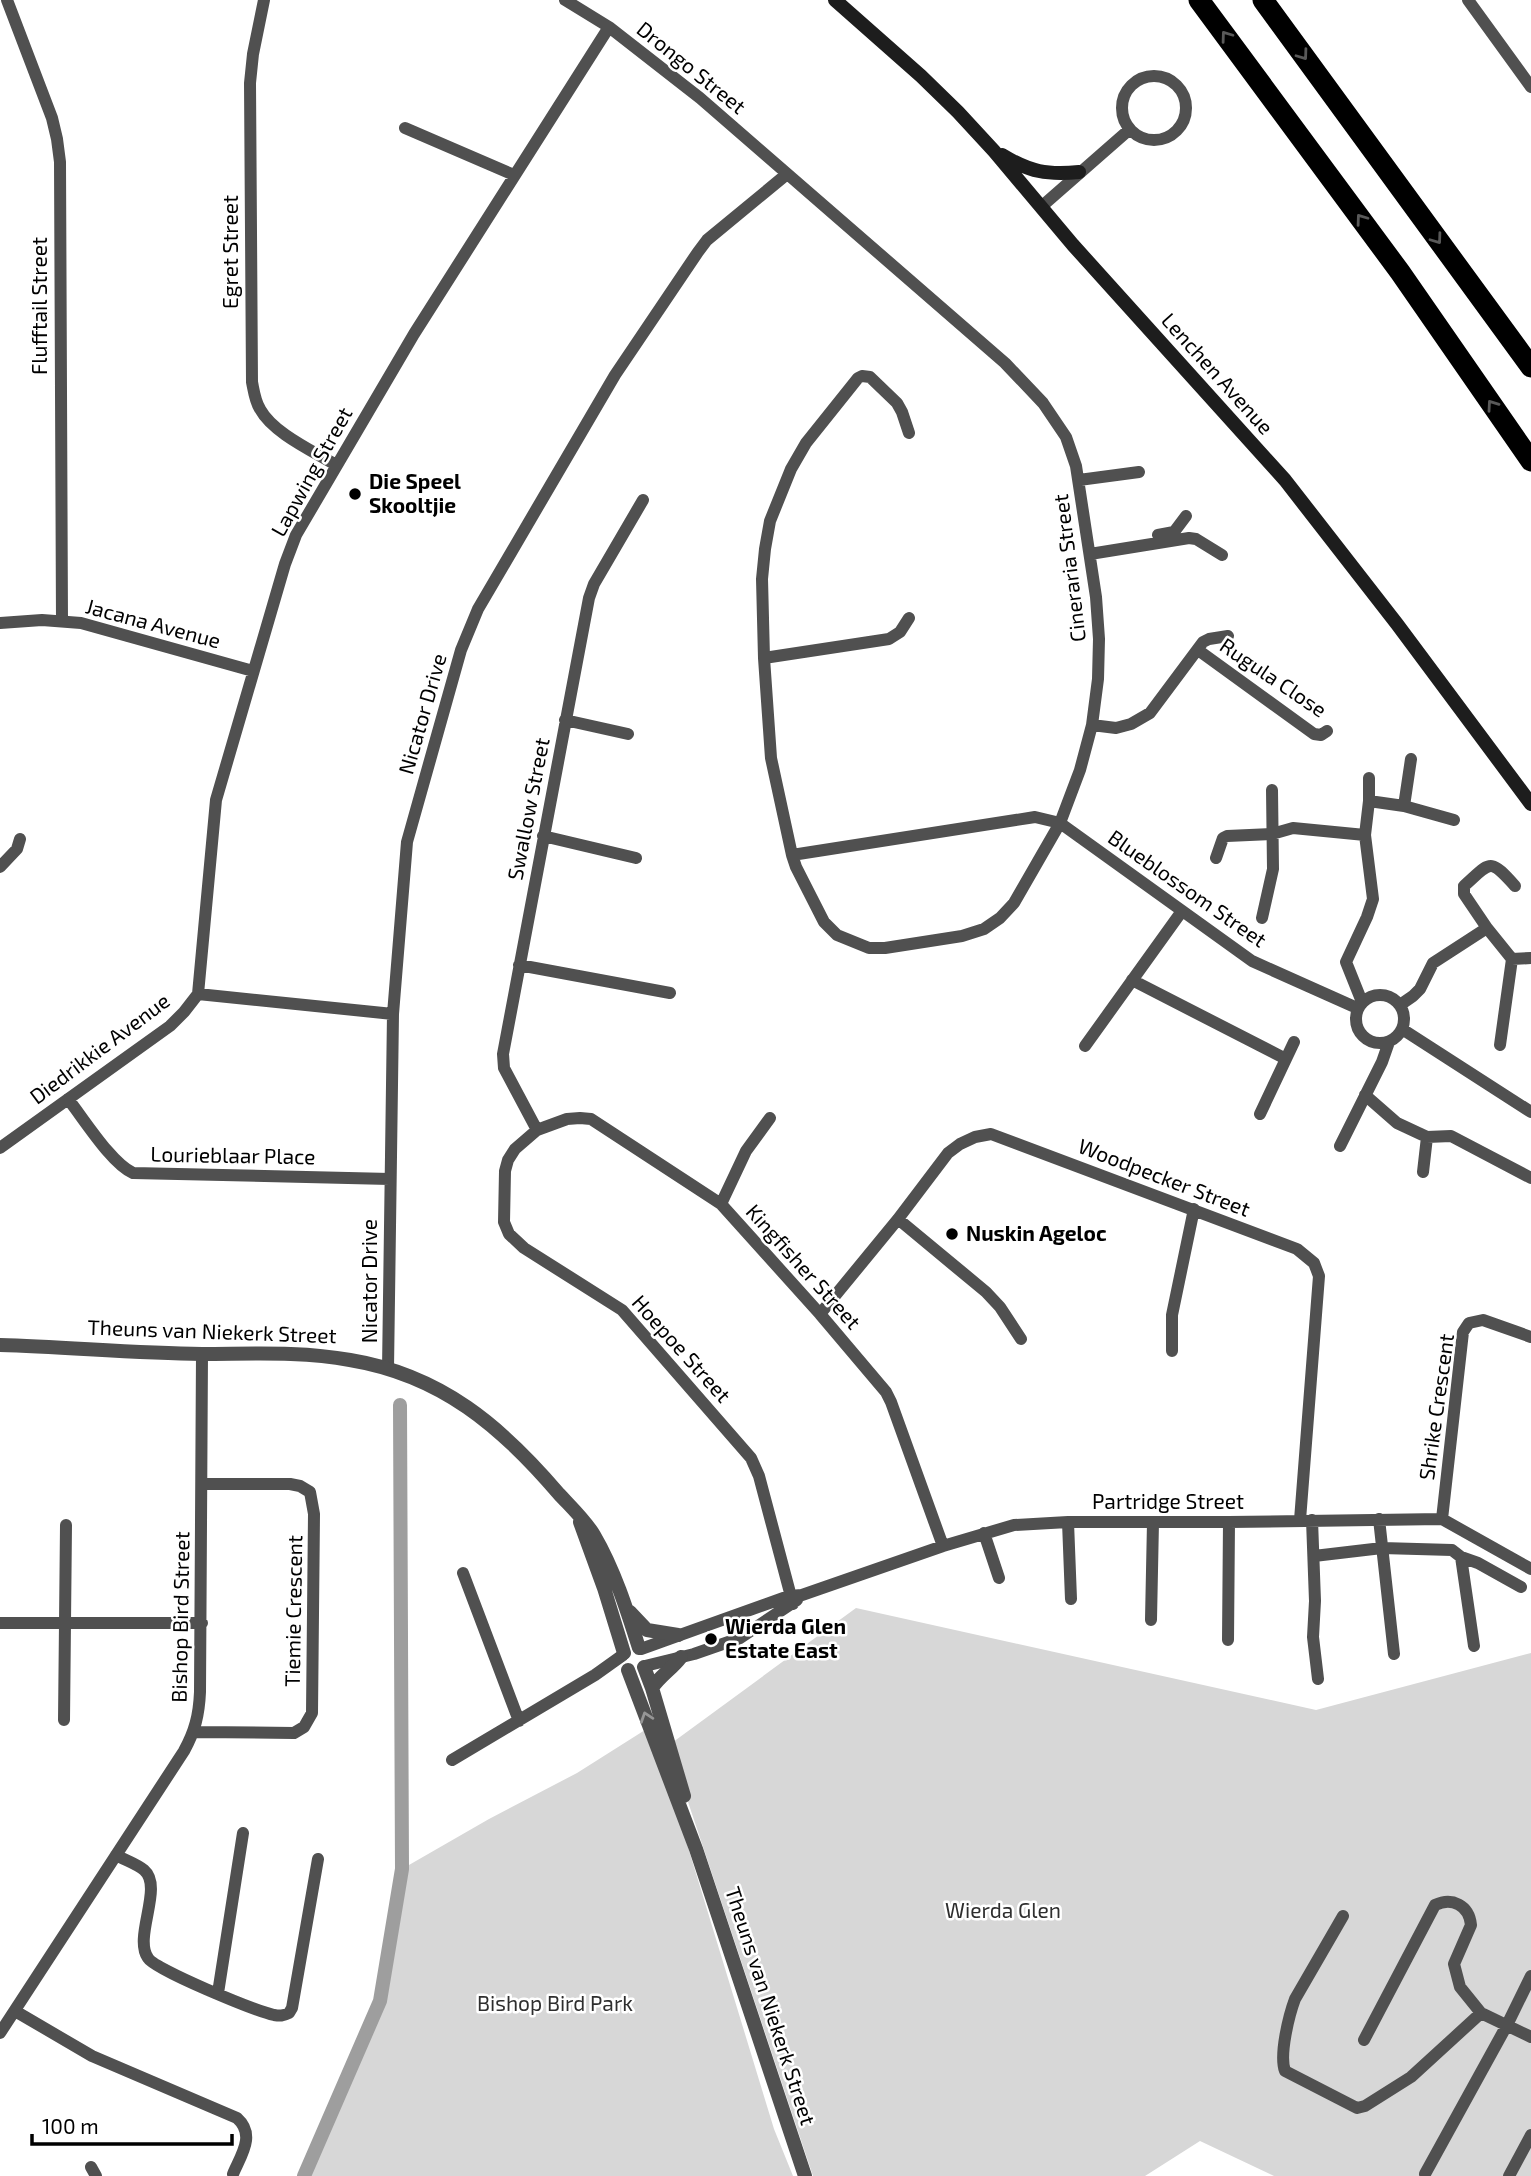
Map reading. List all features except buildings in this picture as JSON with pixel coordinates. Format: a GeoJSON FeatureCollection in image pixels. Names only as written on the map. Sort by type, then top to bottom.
{"type":"FeatureCollection","features":[{"type":"Feature","properties":{"kind":"highway"},"geometry":{"type":"LineString","coordinates":[[1199,0],[1400,272],[1531,461]]}},
{"type":"Feature","properties":{"kind":"highway"},"geometry":{"type":"LineString","coordinates":[[1263,0],[1531,368]]}},
{"type":"Feature","properties":{"kind":"main road","name":"Lenchen Avenue"},"geometry":{"type":"LineString","coordinates":[[835,1],[922,76],[994,151],[1099,275],[1285,480],[1397,624],[1531,804]]}},
{"type":"Feature","properties":{"kind":"main road"},"geometry":{"type":"LineString","coordinates":[[994,151],[1035,172],[1079,172]]}},
{"type":"Feature","properties":{"kind":"street","name":"Flufftail Street"},"geometry":{"type":"LineString","coordinates":[[7,0],[52,118],[60,162],[62,621]]}},
{"type":"Feature","properties":{"kind":"street","name":"Egret Street"},"geometry":{"type":"LineString","coordinates":[[264,0],[250,83],[252,383],[260,411],[268,420],[279,430],[336,465]]}},
{"type":"Feature","properties":{"kind":"street","name":"Drongo Street"},"geometry":{"type":"LineString","coordinates":[[565,0],[609,27],[700,98],[787,174]]}},
{"type":"Feature","properties":{"kind":"street"},"geometry":{"type":"LineString","coordinates":[[1468,0],[1531,87]]}},
{"type":"Feature","properties":{"kind":"street","name":"Lapwing Street"},"geometry":{"type":"LineString","coordinates":[[198,994],[214,814],[290,548],[414,334],[609,27]]}},
{"type":"Feature","properties":{"kind":"street"},"geometry":{"type":"LineString","coordinates":[[1155,75],[1178,85],[1185,96],[1187,109],[1177,132],[1165,139],[1153,141],[1140,137],[1130,129],[1123,118],[1122,106],[1125,94],[1132,84],[1143,77],[1155,75]]}},
{"type":"Feature","properties":{"kind":"street"},"geometry":{"type":"LineString","coordinates":[[405,128],[514,175]]}},
{"type":"Feature","properties":{"kind":"street"},"geometry":{"type":"LineString","coordinates":[[1041,207],[1130,129]]}},
{"type":"Feature","properties":{"kind":"street","name":"Cineraria Street"},"geometry":{"type":"LineString","coordinates":[[787,174],[1005,363],[1043,403],[1066,436],[1076,466],[1096,597],[1098,679],[1092,725],[1080,770],[1060,823],[1014,903],[1000,918],[984,929],[962,936],[869,948],[837,935],[824,922],[792,855],[771,758],[762,579],[769,521],[791,469],[806,443],[858,378],[870,377],[897,403],[909,433]]}},
{"type":"Feature","properties":{"kind":"street","name":"Nicator Drive"},"geometry":{"type":"LineString","coordinates":[[388,1369],[393,1014],[407,842],[461,650],[478,609],[615,375],[698,252],[707,240],[787,174]]}},
{"type":"Feature","properties":{"kind":"street"},"geometry":{"type":"LineString","coordinates":[[1079,480],[1139,472]]}},
{"type":"Feature","properties":{"kind":"street","name":"Swallow Street"},"geometry":{"type":"LineString","coordinates":[[537,1130],[503,1062],[519,965],[589,598],[594,584],[643,500]]}},
{"type":"Feature","properties":{"kind":"street"},"geometry":{"type":"LineString","coordinates":[[1089,550],[1174,532],[1186,516]]}},
{"type":"Feature","properties":{"kind":"street"},"geometry":{"type":"LineString","coordinates":[[1089,550],[1189,538],[1196,539],[1222,555]]}},
{"type":"Feature","properties":{"kind":"street"},"geometry":{"type":"LineString","coordinates":[[764,658],[889,639],[900,632],[909,618]]}},
{"type":"Feature","properties":{"kind":"street","name":"Jacana Avenue"},"geometry":{"type":"LineString","coordinates":[[0,623],[81,623],[253,671]]}},
{"type":"Feature","properties":{"kind":"street","name":"Rugula Close"},"geometry":{"type":"LineString","coordinates":[[1092,725],[1116,727],[1143,718],[1155,707],[1206,640],[1228,636]]}},
{"type":"Feature","properties":{"kind":"street","name":"Rugula Close"},"geometry":{"type":"LineString","coordinates":[[1198,650],[1314,734],[1321,735],[1327,731]]}},
{"type":"Feature","properties":{"kind":"street"},"geometry":{"type":"LineString","coordinates":[[565,720],[628,734]]}},
{"type":"Feature","properties":{"kind":"street"},"geometry":{"type":"LineString","coordinates":[[1404,806],[1412,759]]}},
{"type":"Feature","properties":{"kind":"street"},"geometry":{"type":"LineString","coordinates":[[1369,778],[1365,835],[1373,899],[1346,962],[1360,1005],[1356,1025],[1359,1032],[1372,1042],[1389,1042],[1397,1037],[1404,1021],[1400,1005],[1420,989],[1433,963],[1487,928]]}},
{"type":"Feature","properties":{"kind":"street"},"geometry":{"type":"LineString","coordinates":[[1262,918],[1273,869],[1272,790]]}},
{"type":"Feature","properties":{"kind":"street"},"geometry":{"type":"LineString","coordinates":[[1369,801],[1404,806],[1454,820]]}},
{"type":"Feature","properties":{"kind":"street"},"geometry":{"type":"LineString","coordinates":[[1035,817],[1046,844]]}},
{"type":"Feature","properties":{"kind":"street","name":"Blueblossom Street"},"geometry":{"type":"LineString","coordinates":[[792,855],[1035,817],[1060,823],[1252,961],[1360,1005],[1369,996],[1377,994],[1394,999],[1400,1005]]}},
{"type":"Feature","properties":{"kind":"street"},"geometry":{"type":"LineString","coordinates":[[1216,858],[1225,837],[1272,834],[1293,828],[1365,835]]}},
{"type":"Feature","properties":{"kind":"street"},"geometry":{"type":"LineString","coordinates":[[543,836],[636,858]]}},
{"type":"Feature","properties":{"kind":"street"},"geometry":{"type":"LineString","coordinates":[[0,867],[17,849],[20,839]]}},
{"type":"Feature","properties":{"kind":"street"},"geometry":{"type":"LineString","coordinates":[[1500,1045],[1512,959],[1464,894],[1464,886],[1485,867],[1492,866],[1499,868],[1516,886]]}},
{"type":"Feature","properties":{"kind":"street"},"geometry":{"type":"LineString","coordinates":[[1085,1046],[1182,911]]}},
{"type":"Feature","properties":{"kind":"street"},"geometry":{"type":"LineString","coordinates":[[1512,959],[1531,958]]}},
{"type":"Feature","properties":{"kind":"street"},"geometry":{"type":"LineString","coordinates":[[519,965],[670,993]]}},
{"type":"Feature","properties":{"kind":"street"},"geometry":{"type":"LineString","coordinates":[[1132,980],[1286,1059]]}},
{"type":"Feature","properties":{"kind":"street","name":"Diedrikkie Avenue"},"geometry":{"type":"LineString","coordinates":[[0,1148],[170,1026],[198,994],[393,1014]]}},
{"type":"Feature","properties":{"kind":"street"},"geometry":{"type":"LineString","coordinates":[[1402,1029],[1531,1112]]}},
{"type":"Feature","properties":{"kind":"street"},"geometry":{"type":"LineString","coordinates":[[1260,1114],[1294,1042]]}},
{"type":"Feature","properties":{"kind":"street"},"geometry":{"type":"LineString","coordinates":[[1340,1146],[1382,1062],[1389,1042]]}},
{"type":"Feature","properties":{"kind":"street"},"geometry":{"type":"LineString","coordinates":[[1364,1095],[1397,1122],[1427,1137],[1451,1136],[1531,1178]]}},
{"type":"Feature","properties":{"kind":"street","name":"Lourieblaar Place"},"geometry":{"type":"LineString","coordinates":[[68,1099],[115,1159],[124,1169],[133,1173],[390,1179]]}},
{"type":"Feature","properties":{"kind":"street"},"geometry":{"type":"LineString","coordinates":[[721,1204],[746,1151],[770,1118]]}},
{"type":"Feature","properties":{"kind":"street","name":"Kingfisher Street"},"geometry":{"type":"LineString","coordinates":[[537,1130],[567,1119],[591,1119],[721,1204],[820,1314],[878,1382],[891,1402],[943,1546]]}},
{"type":"Feature","properties":{"kind":"street","name":"Hoepoe Street"},"geometry":{"type":"LineString","coordinates":[[537,1130],[515,1149],[505,1171],[504,1223],[509,1234],[524,1248],[622,1310],[751,1458],[759,1476],[795,1598]]}},
{"type":"Feature","properties":{"kind":"street","name":"Woodpecker Street"},"geometry":{"type":"LineString","coordinates":[[820,1314],[948,1153],[975,1137],[991,1134],[1305,1253],[1320,1276],[1306,1520],[1314,1556],[1313,1637],[1318,1679]]}},
{"type":"Feature","properties":{"kind":"street"},"geometry":{"type":"LineString","coordinates":[[1423,1172],[1427,1137]]}},
{"type":"Feature","properties":{"kind":"street"},"geometry":{"type":"LineString","coordinates":[[1172,1351],[1172,1315],[1194,1209]]}},
{"type":"Feature","properties":{"kind":"street"},"geometry":{"type":"LineString","coordinates":[[898,1219],[986,1292],[1000,1307],[1021,1339]]}},
{"type":"Feature","properties":{"kind":"street","name":"Shrike Crescent"},"geometry":{"type":"LineString","coordinates":[[1442,1519],[1463,1332],[1469,1323],[1483,1320],[1531,1337]]}},
{"type":"Feature","properties":{"kind":"street","name":"Theuns van Niekerk Street"},"geometry":{"type":"LineString","coordinates":[[0,1345],[202,1354],[315,1355],[388,1369],[443,1391],[481,1416],[528,1458],[587,1524],[600,1545],[640,1648]]}},
{"type":"Feature","properties":{"kind":"street","name":"Bishop Bird Street"},"geometry":{"type":"LineString","coordinates":[[0,2033],[195,1732],[201,1692],[202,1354]]}},
{"type":"Feature","properties":{"kind":"street","name":"Tiemie Crescent"},"geometry":{"type":"LineString","coordinates":[[195,1732],[294,1733],[304,1727],[312,1713],[314,1514],[310,1492],[290,1484],[202,1484]]}},
{"type":"Feature","properties":{"kind":"street","name":"Theuns van Niekerk Street"},"geometry":{"type":"LineString","coordinates":[[577,1514],[604,1588],[625,1661],[696,1849],[805,2176]]}},
{"type":"Feature","properties":{"kind":"street"},"geometry":{"type":"LineString","coordinates":[[1379,1519],[1394,1654]]}},
{"type":"Feature","properties":{"kind":"street","name":"Partridge Street"},"geometry":{"type":"LineString","coordinates":[[640,1648],[943,1546],[1014,1525],[1068,1522],[1442,1519],[1531,1569]]}},
{"type":"Feature","properties":{"kind":"street"},"geometry":{"type":"LineString","coordinates":[[1068,1522],[1071,1599]]}},
{"type":"Feature","properties":{"kind":"street"},"geometry":{"type":"LineString","coordinates":[[1151,1620],[1153,1522]]}},
{"type":"Feature","properties":{"kind":"street"},"geometry":{"type":"LineString","coordinates":[[1228,1640],[1229,1522]]}},
{"type":"Feature","properties":{"kind":"street"},"geometry":{"type":"LineString","coordinates":[[64,1720],[66,1525]]}},
{"type":"Feature","properties":{"kind":"street"},"geometry":{"type":"LineString","coordinates":[[984,1533],[999,1578]]}},
{"type":"Feature","properties":{"kind":"street"},"geometry":{"type":"LineString","coordinates":[[1314,1556],[1382,1548],[1452,1550],[1521,1587]]}},
{"type":"Feature","properties":{"kind":"street"},"geometry":{"type":"LineString","coordinates":[[1461,1557],[1474,1646]]}},
{"type":"Feature","properties":{"kind":"street"},"geometry":{"type":"LineString","coordinates":[[463,1573],[519,1721]]}},
{"type":"Feature","properties":{"kind":"street","name":"Partridge Street"},"geometry":{"type":"LineString","coordinates":[[645,1666],[687,1656],[740,1638],[795,1598]]}},
{"type":"Feature","properties":{"kind":"street"},"geometry":{"type":"LineString","coordinates":[[624,1605],[647,1630],[682,1633],[687,1656],[658,1679],[652,1688]]}},
{"type":"Feature","properties":{"kind":"street"},"geometry":{"type":"LineString","coordinates":[[0,1623],[202,1623]]}},
{"type":"Feature","properties":{"kind":"street"},"geometry":{"type":"LineString","coordinates":[[452,1760],[595,1675],[625,1661],[631,1647],[640,1648],[647,1656],[645,1666],[637,1672],[625,1661]]}},
{"type":"Feature","properties":{"kind":"street","name":"Theuns van Niekerk Street"},"geometry":{"type":"LineString","coordinates":[[645,1666],[692,1825],[696,1849]]}},
{"type":"Feature","properties":{"kind":"street"},"geometry":{"type":"LineString","coordinates":[[218,1993],[243,1833]]}},
{"type":"Feature","properties":{"kind":"street"},"geometry":{"type":"LineString","coordinates":[[116,1855],[143,1869],[150,1881],[144,1945],[149,1961],[276,2016],[289,2013],[292,2008],[318,1859]]}},
{"type":"Feature","properties":{"kind":"street"},"geometry":{"type":"LineString","coordinates":[[1364,2040],[1435,1905],[1451,1901],[1466,1910],[1471,1919],[1454,1968],[1460,1987],[1481,2012],[1531,2037]]}},
{"type":"Feature","properties":{"kind":"street"},"geometry":{"type":"LineString","coordinates":[[1343,1916],[1289,2013],[1283,2063],[1285,2071],[1357,2108],[1365,2106],[1411,2077],[1481,2012]]}},
{"type":"Feature","properties":{"kind":"street"},"geometry":{"type":"LineString","coordinates":[[1425,2174],[1531,1976]]}},
{"type":"Feature","properties":{"kind":"street"},"geometry":{"type":"LineString","coordinates":[[15,2011],[92,2056],[237,2118],[244,2125],[247,2139],[233,2174]]}},
{"type":"Feature","properties":{"kind":"street"},"geometry":{"type":"LineString","coordinates":[[1509,2176],[1531,2135]]}},
{"type":"Feature","properties":{"kind":"green space","name":"Wierda Glen"},"geometry":{"type":"Polygon","coordinates":[[[856,1608],[1316,1710],[1531,1653],[1531,2176],[1274,2176],[1200,2141],[1145,2176],[813,2176],[669,1745],[856,1608]]]}},
{"type":"Feature","properties":{"kind":"green space","name":"Bishop Bird Park"},"geometry":{"type":"Polygon","coordinates":[[[645,1730],[673,1798],[774,2129],[793,2176],[304,2176],[380,2001],[402,1869],[577,1773],[645,1730]]]}},
{"type":"Feature","properties":{"kind":"waterway"},"geometry":{"type":"LineString","coordinates":[[304,2176],[380,2001],[402,1869],[400,1405]]}},
{"type":"Feature","properties":{"kind":"place","name":"Die Speel Skooltjie"},"geometry":{"type":"Point","coordinates":[355,494]}},
{"type":"Feature","properties":{"kind":"place","name":"Nuskin Ageloc"},"geometry":{"type":"Point","coordinates":[952,1234]}},
{"type":"Feature","properties":{"kind":"place","name":"Wierda Glen Estate East"},"geometry":{"type":"Point","coordinates":[711,1639]}}]}
